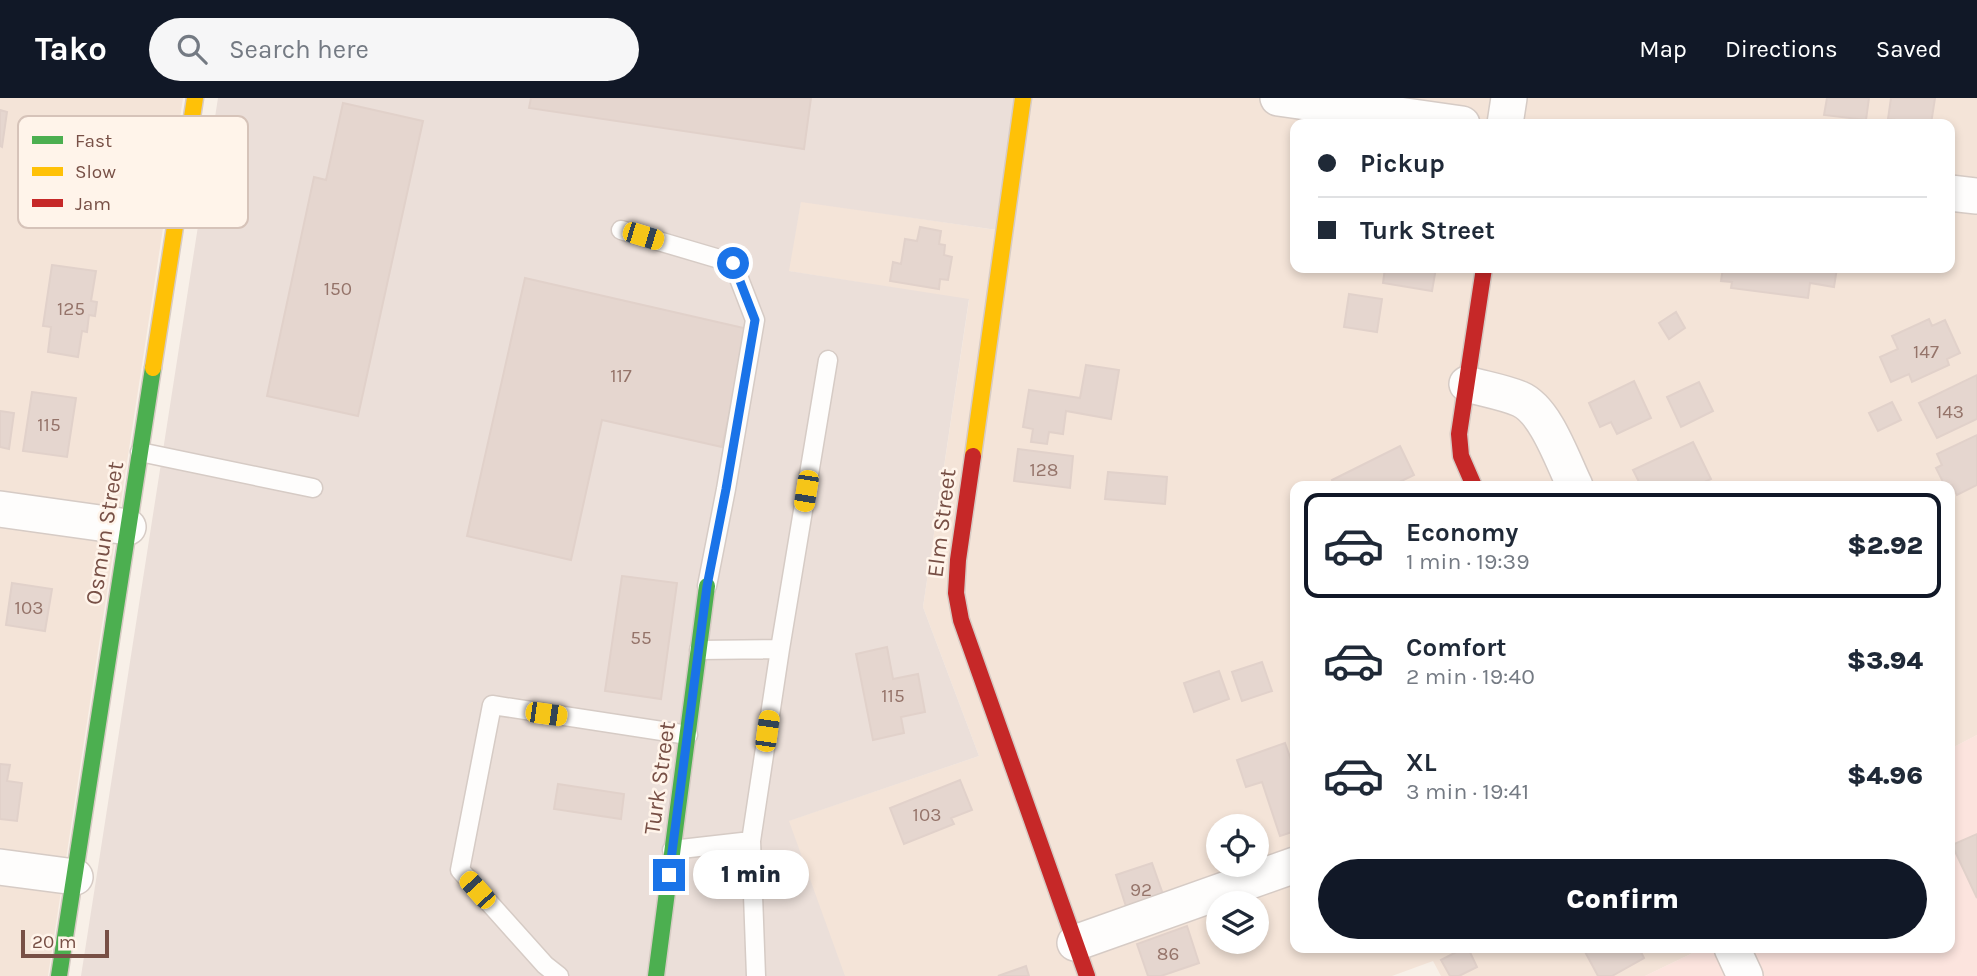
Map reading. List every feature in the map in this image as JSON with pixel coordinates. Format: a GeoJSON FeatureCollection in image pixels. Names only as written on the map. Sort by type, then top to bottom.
{"type":"FeatureCollection","features":[{"type":"Feature","properties":{"kind":"street","name":"Osmun Street"},"geometry":{"type":"LineString","coordinates":[[192,116],[195,98]]}},
{"type":"Feature","properties":{"kind":"street","name":"Elm Street"},"geometry":{"type":"LineString","coordinates":[[1023,98],[958,560],[956,593],[961,620],[1087,976]]}},
{"type":"Feature","properties":{"kind":"street"},"geometry":{"type":"LineString","coordinates":[[1278,98],[1427,119]]}},
{"type":"Feature","properties":{"kind":"street"},"geometry":{"type":"LineString","coordinates":[[1506,119],[1508,98]]}},
{"type":"Feature","properties":{"kind":"street"},"geometry":{"type":"LineString","coordinates":[[1955,193],[1977,197]]}},
{"type":"Feature","properties":{"kind":"street","name":"Osmun Street"},"geometry":{"type":"LineString","coordinates":[[59,976],[175,228]]}},
{"type":"Feature","properties":{"kind":"street"},"geometry":{"type":"LineString","coordinates":[[1472,481],[1466,469],[1459,434],[1483,273]]}},
{"type":"Feature","properties":{"kind":"street"},"geometry":{"type":"LineString","coordinates":[[1467,384],[1520,399],[1534,410],[1548,431],[1573,481]]}},
{"type":"Feature","properties":{"kind":"street"},"geometry":{"type":"LineString","coordinates":[[0,509],[128,527]]}},
{"type":"Feature","properties":{"kind":"street","name":"Turk Street"},"geometry":{"type":"LineString","coordinates":[[656,976],[707,586]]}},
{"type":"Feature","properties":{"kind":"street"},"geometry":{"type":"LineString","coordinates":[[0,867],[75,877]]}},
{"type":"Feature","properties":{"kind":"street"},"geometry":{"type":"LineString","coordinates":[[1075,943],[1290,867]]}},
{"type":"Feature","properties":{"kind":"street"},"geometry":{"type":"LineString","coordinates":[[1734,953],[1745,976]]}},
{"type":"Feature","properties":{"kind":"lane"},"geometry":{"type":"LineString","coordinates":[[621,230],[733,263],[755,320],[707,586]]}},
{"type":"Feature","properties":{"kind":"lane"},"geometry":{"type":"LineString","coordinates":[[756,976],[751,841],[828,360]]}},
{"type":"Feature","properties":{"kind":"lane"},"geometry":{"type":"LineString","coordinates":[[140,452],[313,488]]}},
{"type":"Feature","properties":{"kind":"lane"},"geometry":{"type":"LineString","coordinates":[[699,650],[780,649]]}},
{"type":"Feature","properties":{"kind":"lane"},"geometry":{"type":"LineString","coordinates":[[559,976],[545,965],[460,870],[492,705],[688,735]]}},
{"type":"Feature","properties":{"kind":"lane"},"geometry":{"type":"LineString","coordinates":[[673,849],[751,841]]}},
{"type":"Feature","properties":{"kind":"shaded area"},"geometry":{"type":"Polygon","coordinates":[[[0,98],[183,98],[180,116],[18,116],[18,228],[163,228],[48,976],[0,976],[0,98]]]}},
{"type":"Feature","properties":{"kind":"shaded area"},"geometry":{"type":"Polygon","coordinates":[[[218,98],[1026,98],[1004,231],[801,202],[789,271],[969,299],[923,607],[979,756],[789,821],[845,976],[81,976],[198,228],[248,228],[248,116],[215,116],[218,98]]]}},
{"type":"Feature","properties":{"kind":"shaded area"},"geometry":{"type":"Polygon","coordinates":[[[1026,98],[1977,98],[1977,735],[1955,746],[1955,481],[1290,481],[1290,953],[1693,953],[1645,976],[1441,976],[1433,961],[1392,976],[844,976],[788,821],[979,756],[923,607],[969,300],[788,271],[801,201],[1003,231],[1026,98]]]}},
{"type":"Feature","properties":{"kind":"shaded area"},"geometry":{"type":"Polygon","coordinates":[[[1977,735],[1977,976],[1645,976],[1693,953],[1955,953],[1955,746],[1977,735]]]}},
{"type":"Feature","properties":{"kind":"building"},"geometry":{"type":"Polygon","coordinates":[[[531,98],[811,98],[804,149],[529,108],[531,98]]]}},
{"type":"Feature","properties":{"kind":"building"},"geometry":{"type":"Polygon","coordinates":[[[1827,98],[1869,98],[1866,119],[1824,115],[1827,98]]]}},
{"type":"Feature","properties":{"kind":"building"},"geometry":{"type":"Polygon","coordinates":[[[1891,98],[1935,98],[1932,119],[1888,119],[1891,98]]]}},
{"type":"Feature","properties":{"kind":"building"},"geometry":{"type":"Polygon","coordinates":[[[343,103],[423,121],[358,416],[267,396],[314,177],[326,180],[343,103]]]}},
{"type":"Feature","properties":{"kind":"building"},"geometry":{"type":"Polygon","coordinates":[[[0,110],[7,112],[2,147],[0,146],[0,110]]]}},
{"type":"Feature","properties":{"kind":"building"},"geometry":{"type":"Polygon","coordinates":[[[920,227],[941,231],[939,244],[945,245],[944,255],[952,257],[948,280],[940,279],[939,289],[890,281],[893,262],[901,264],[905,239],[917,241],[920,227]]]}},
{"type":"Feature","properties":{"kind":"building"},"geometry":{"type":"Polygon","coordinates":[[[52,265],[96,271],[91,301],[97,302],[95,316],[89,315],[87,332],[82,331],[78,357],[48,352],[51,327],[43,326],[52,265]]]}},
{"type":"Feature","properties":{"kind":"building"},"geometry":{"type":"Polygon","coordinates":[[[1384,273],[1435,273],[1432,291],[1383,283],[1384,273]]]}},
{"type":"Feature","properties":{"kind":"building"},"geometry":{"type":"Polygon","coordinates":[[[1722,273],[1836,273],[1834,287],[1810,283],[1808,298],[1731,288],[1732,282],[1721,281],[1722,273]]]}},
{"type":"Feature","properties":{"kind":"building"},"geometry":{"type":"Polygon","coordinates":[[[525,278],[748,329],[722,447],[602,420],[571,560],[467,536],[525,278]]]}},
{"type":"Feature","properties":{"kind":"building"},"geometry":{"type":"Polygon","coordinates":[[[1349,294],[1382,299],[1377,332],[1344,327],[1349,294]]]}},
{"type":"Feature","properties":{"kind":"building"},"geometry":{"type":"Polygon","coordinates":[[[1676,312],[1685,328],[1669,339],[1659,323],[1676,312]]]}},
{"type":"Feature","properties":{"kind":"building"},"geometry":{"type":"Polygon","coordinates":[[[1929,319],[1932,326],[1945,320],[1960,353],[1947,359],[1949,365],[1912,382],[1909,374],[1891,382],[1880,357],[1898,349],[1892,336],[1929,319]]]}},
{"type":"Feature","properties":{"kind":"building"},"geometry":{"type":"Polygon","coordinates":[[[1086,365],[1119,370],[1111,419],[1066,411],[1063,434],[1049,432],[1047,444],[1031,442],[1033,429],[1023,427],[1029,390],[1080,398],[1086,365]]]}},
{"type":"Feature","properties":{"kind":"building"},"geometry":{"type":"Polygon","coordinates":[[[1977,375],[1977,419],[1937,438],[1919,403],[1977,375]]]}},
{"type":"Feature","properties":{"kind":"building"},"geometry":{"type":"Polygon","coordinates":[[[1634,381],[1651,418],[1617,434],[1611,422],[1600,427],[1589,403],[1634,381]]]}},
{"type":"Feature","properties":{"kind":"building"},"geometry":{"type":"Polygon","coordinates":[[[1699,382],[1713,411],[1681,427],[1667,397],[1699,382]]]}},
{"type":"Feature","properties":{"kind":"building"},"geometry":{"type":"Polygon","coordinates":[[[32,392],[76,398],[67,457],[23,451],[32,392]]]}},
{"type":"Feature","properties":{"kind":"building"},"geometry":{"type":"Polygon","coordinates":[[[1892,402],[1901,420],[1878,431],[1869,413],[1892,402]]]}},
{"type":"Feature","properties":{"kind":"building"},"geometry":{"type":"Polygon","coordinates":[[[0,411],[14,413],[9,449],[0,447],[0,411]]]}},
{"type":"Feature","properties":{"kind":"building"},"geometry":{"type":"Polygon","coordinates":[[[1977,435],[1977,485],[1957,495],[1955,481],[1942,481],[1936,468],[1942,465],[1937,454],[1977,435]]]}},
{"type":"Feature","properties":{"kind":"building"},"geometry":{"type":"Polygon","coordinates":[[[1693,442],[1711,479],[1638,481],[1633,470],[1693,442]]]}},
{"type":"Feature","properties":{"kind":"building"},"geometry":{"type":"Polygon","coordinates":[[[1400,446],[1414,475],[1401,481],[1332,480],[1400,446]]]}},
{"type":"Feature","properties":{"kind":"building"},"geometry":{"type":"Polygon","coordinates":[[[1018,449],[1073,456],[1070,488],[1014,481],[1018,449]]]}},
{"type":"Feature","properties":{"kind":"building"},"geometry":{"type":"Polygon","coordinates":[[[1108,472],[1167,477],[1165,504],[1105,499],[1108,472]]]}},
{"type":"Feature","properties":{"kind":"building"},"geometry":{"type":"Polygon","coordinates":[[[622,576],[677,583],[661,699],[605,691],[622,576]]]}},
{"type":"Feature","properties":{"kind":"building"},"geometry":{"type":"Polygon","coordinates":[[[12,583],[52,589],[45,631],[6,625],[12,583]]]}},
{"type":"Feature","properties":{"kind":"building"},"geometry":{"type":"Polygon","coordinates":[[[887,647],[893,679],[918,674],[925,712],[901,717],[904,733],[873,740],[856,654],[887,647]]]}},
{"type":"Feature","properties":{"kind":"building"},"geometry":{"type":"Polygon","coordinates":[[[1262,662],[1272,691],[1242,701],[1232,672],[1262,662]]]}},
{"type":"Feature","properties":{"kind":"building"},"geometry":{"type":"Polygon","coordinates":[[[1219,671],[1229,699],[1194,712],[1184,683],[1219,671]]]}},
{"type":"Feature","properties":{"kind":"building"},"geometry":{"type":"Polygon","coordinates":[[[1285,743],[1290,757],[1290,833],[1280,836],[1262,782],[1246,787],[1237,760],[1285,743]]]}},
{"type":"Feature","properties":{"kind":"building"},"geometry":{"type":"Polygon","coordinates":[[[0,764],[10,765],[7,781],[22,783],[17,821],[0,819],[0,764]]]}},
{"type":"Feature","properties":{"kind":"building"},"geometry":{"type":"Polygon","coordinates":[[[960,780],[972,810],[951,818],[954,824],[904,844],[890,808],[960,780]]]}},
{"type":"Feature","properties":{"kind":"building"},"geometry":{"type":"Polygon","coordinates":[[[558,784],[624,794],[621,819],[554,809],[558,784]]]}},
{"type":"Feature","properties":{"kind":"building"},"geometry":{"type":"Polygon","coordinates":[[[1977,834],[1977,898],[1955,851],[1955,844],[1977,834]]]}},
{"type":"Feature","properties":{"kind":"building"},"geometry":{"type":"Polygon","coordinates":[[[1152,863],[1166,903],[1129,916],[1116,875],[1152,863]]]}},
{"type":"Feature","properties":{"kind":"building"},"geometry":{"type":"Polygon","coordinates":[[[1187,926],[1199,963],[1161,976],[1148,976],[1137,944],[1187,926]]]}},
{"type":"Feature","properties":{"kind":"building"},"geometry":{"type":"Polygon","coordinates":[[[1454,953],[1470,953],[1477,967],[1459,976],[1450,976],[1441,960],[1454,953]]]}},
{"type":"Feature","properties":{"kind":"building"},"geometry":{"type":"Polygon","coordinates":[[[1586,953],[1642,953],[1644,958],[1612,976],[1598,976],[1586,953]]]}},
{"type":"Feature","properties":{"kind":"building"},"geometry":{"type":"Polygon","coordinates":[[[1026,966],[1029,976],[998,976],[1026,966]]]}},
{"type":"Feature","properties":{"kind":"traffic: fast"},"geometry":{"type":"LineString","coordinates":[[59,976],[153,368]]}},
{"type":"Feature","properties":{"kind":"traffic: fast"},"geometry":{"type":"LineString","coordinates":[[656,976],[707,586]]}},
{"type":"Feature","properties":{"kind":"traffic: slow"},"geometry":{"type":"LineString","coordinates":[[192,116],[195,98]]}},
{"type":"Feature","properties":{"kind":"traffic: slow"},"geometry":{"type":"LineString","coordinates":[[973,456],[1023,98]]}},
{"type":"Feature","properties":{"kind":"traffic: slow"},"geometry":{"type":"LineString","coordinates":[[153,368],[175,228]]}},
{"type":"Feature","properties":{"kind":"traffic: jam"},"geometry":{"type":"LineString","coordinates":[[1472,481],[1461,456],[1459,434],[1483,273]]}},
{"type":"Feature","properties":{"kind":"traffic: jam"},"geometry":{"type":"LineString","coordinates":[[973,456],[958,560],[956,593],[961,620],[1087,976]]}},
{"type":"Feature","properties":{"kind":"route"},"geometry":{"type":"LineString","coordinates":[[669,875],[707,586],[755,320],[733,263]]}}]}
